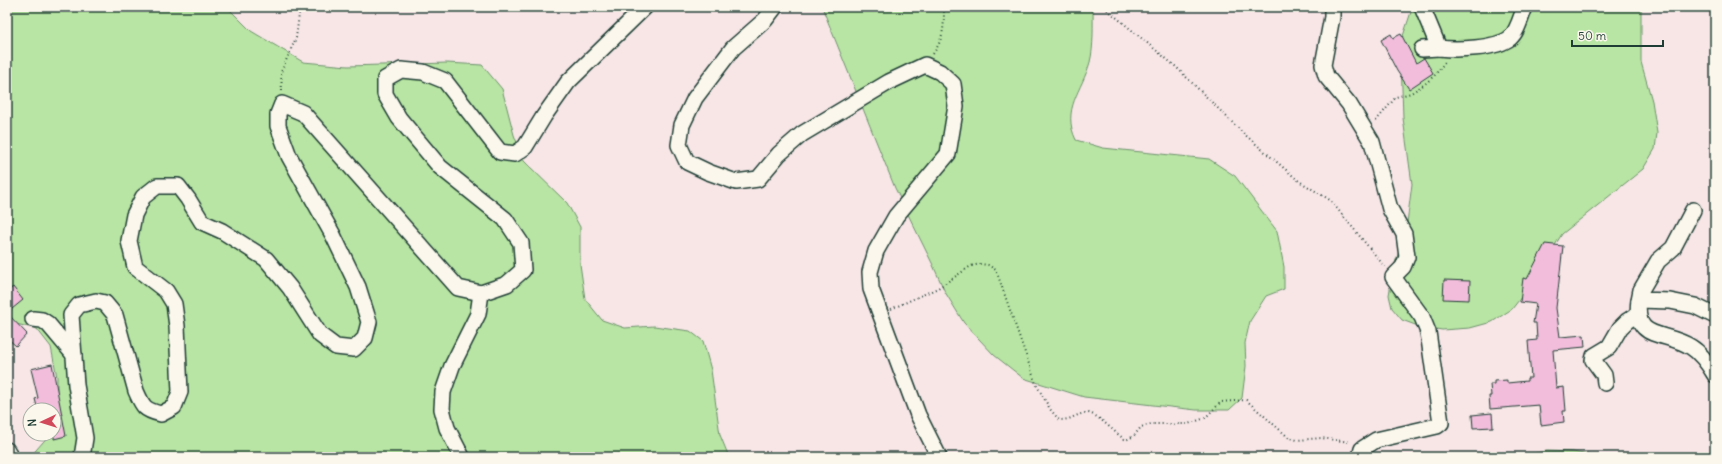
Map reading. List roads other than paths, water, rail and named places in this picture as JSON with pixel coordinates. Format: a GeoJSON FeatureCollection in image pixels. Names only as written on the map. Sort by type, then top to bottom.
{"type":"FeatureCollection","features":[{"type":"Feature","properties":{"kind":"street"},"geometry":{"type":"LineString","coordinates":[[82,457],[85,438],[76,385],[71,315],[79,305],[96,301],[105,303],[114,315],[136,391],[141,403],[148,411],[162,414],[174,407],[180,392],[177,326],[174,304],[166,291],[135,267],[129,240],[134,215],[143,197],[157,186],[178,186],[202,222],[222,231],[266,259],[290,288],[320,335],[336,347],[354,349],[365,338],[369,322],[358,287],[333,235],[288,156],[278,126],[278,114],[282,104],[303,113],[458,288],[481,293],[507,284],[523,270],[521,243],[505,218],[440,167],[399,118],[385,94],[385,79],[402,70],[423,72],[445,81],[500,152],[515,154],[525,148],[544,116],[568,82],[645,7]]}},
{"type":"Feature","properties":{"kind":"street"},"geometry":{"type":"LineString","coordinates":[[775,7],[765,20],[732,48],[695,98],[682,125],[679,145],[687,162],[708,172],[736,182],[758,179],[779,154],[802,134],[890,82],[925,65],[940,72],[953,84],[956,106],[948,154],[896,216],[876,251],[870,272],[871,289],[880,314],[918,414],[939,457]]}},
{"type":"Feature","properties":{"kind":"street"},"geometry":{"type":"LineString","coordinates":[[1332,7],[1332,17],[1323,65],[1326,76],[1349,104],[1372,142],[1390,209],[1404,234],[1407,257],[1403,267],[1393,277],[1422,317],[1428,332],[1441,423],[1437,426],[1376,440],[1361,453]]}},
{"type":"Feature","properties":{"kind":"street"},"geometry":{"type":"LineString","coordinates":[[1422,7],[1446,49]]}},
{"type":"Feature","properties":{"kind":"street"},"geometry":{"type":"LineString","coordinates":[[1422,49],[1446,49],[1493,45],[1510,38],[1518,25],[1525,7]]}},
{"type":"Feature","properties":{"kind":"street"},"geometry":{"type":"LineString","coordinates":[[1606,383],[1604,375],[1592,360],[1594,356],[1609,347],[1620,328],[1638,307],[1645,284],[1658,262],[1673,248],[1693,210]]}},
{"type":"Feature","properties":{"kind":"street"},"geometry":{"type":"LineString","coordinates":[[462,457],[447,428],[442,409],[443,392],[452,366],[478,314],[481,293]]}},
{"type":"Feature","properties":{"kind":"street"},"geometry":{"type":"LineString","coordinates":[[1638,307],[1670,301],[1695,306],[1715,316]]}},
{"type":"Feature","properties":{"kind":"street"},"geometry":{"type":"LineString","coordinates":[[1638,307],[1640,324],[1648,332],[1677,340],[1692,348],[1709,364],[1715,375]]}},
{"type":"Feature","properties":{"kind":"street"},"geometry":{"type":"LineString","coordinates":[[33,319],[42,320],[48,324],[74,355]]}},
{"type":"Feature","properties":{"kind":"street"},"geometry":{"type":"LineString","coordinates":[[7,450],[10,457]]}}]}
